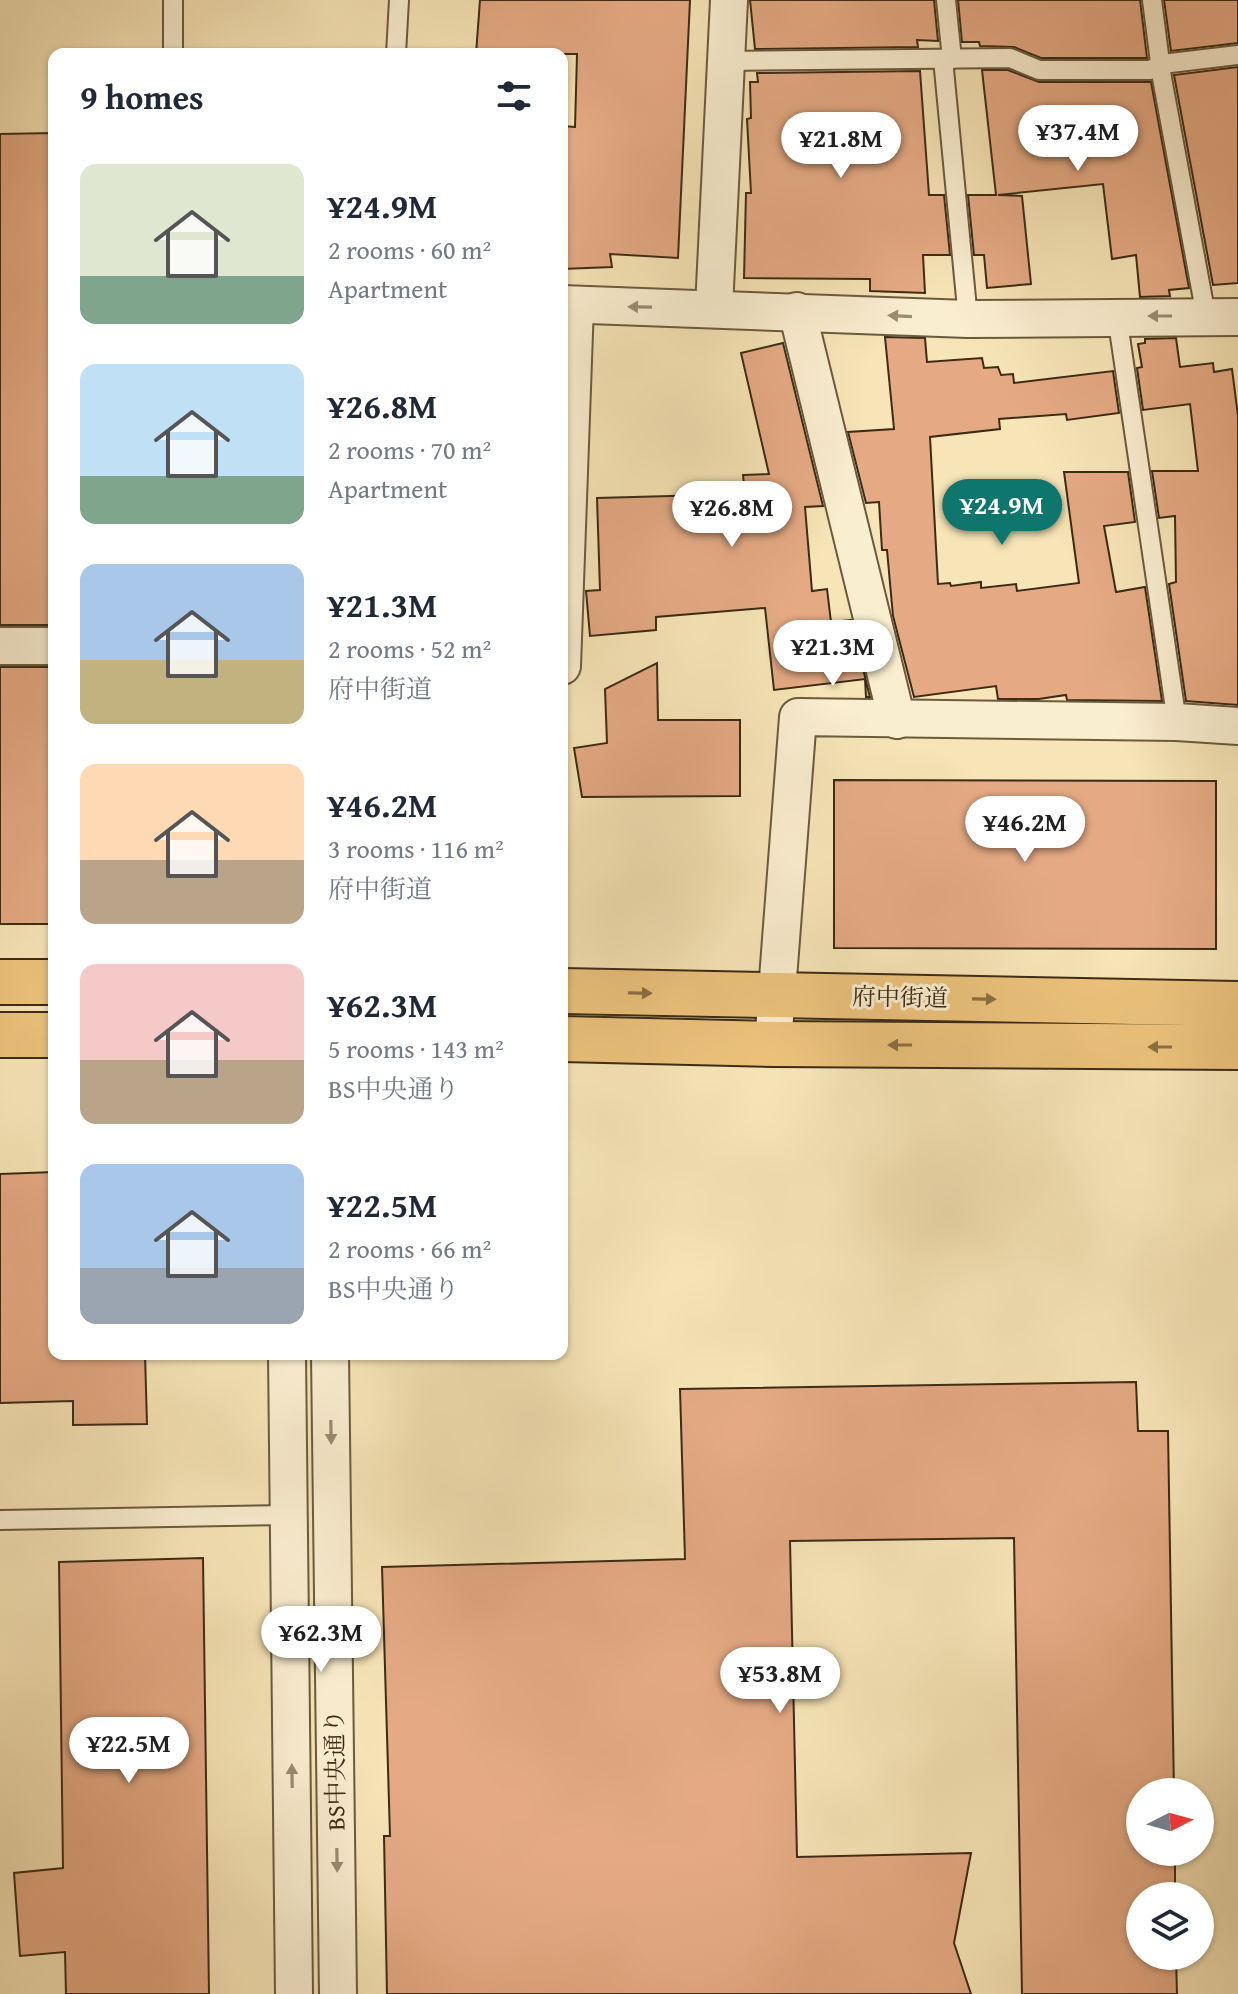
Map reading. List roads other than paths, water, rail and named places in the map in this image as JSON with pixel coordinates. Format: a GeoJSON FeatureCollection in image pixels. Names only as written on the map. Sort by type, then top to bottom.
{"type":"FeatureCollection","features":[{"type":"Feature","properties":{"kind":"main road"},"geometry":{"type":"LineString","coordinates":[[0,982],[48,982]]}},
{"type":"Feature","properties":{"kind":"main road","name":"府中街道"},"geometry":{"type":"LineString","coordinates":[[568,991],[1238,1004]]}},
{"type":"Feature","properties":{"kind":"main road"},"geometry":{"type":"LineString","coordinates":[[0,1035],[48,1035]]}},
{"type":"Feature","properties":{"kind":"main road","name":"府中街道"},"geometry":{"type":"LineString","coordinates":[[568,1039],[773,1044],[1238,1047]]}},
{"type":"Feature","properties":{"kind":"street"},"geometry":{"type":"LineString","coordinates":[[714,308],[729,0]]}},
{"type":"Feature","properties":{"kind":"street"},"geometry":{"type":"LineString","coordinates":[[568,357],[569,305],[968,319],[1222,316]]}},
{"type":"Feature","properties":{"kind":"street"},"geometry":{"type":"LineString","coordinates":[[797,311],[897,720]]}},
{"type":"Feature","properties":{"kind":"street"},"geometry":{"type":"LineString","coordinates":[[0,646],[48,646]]}},
{"type":"Feature","properties":{"kind":"street"},"geometry":{"type":"LineString","coordinates":[[773,1044],[798,717],[1177,722],[1238,726]]}},
{"type":"Feature","properties":{"kind":"street","name":"BS中央通り"},"geometry":{"type":"LineString","coordinates":[[287,1360],[294,1994]]}},
{"type":"Feature","properties":{"kind":"street","name":"BS中央通り"},"geometry":{"type":"LineString","coordinates":[[330,1360],[338,1994]]}},
{"type":"Feature","properties":{"kind":"lane"},"geometry":{"type":"LineString","coordinates":[[173,0],[173,48]]}},
{"type":"Feature","properties":{"kind":"lane"},"geometry":{"type":"LineString","coordinates":[[396,48],[399,0]]}},
{"type":"Feature","properties":{"kind":"lane"},"geometry":{"type":"LineString","coordinates":[[946,0],[968,319]]}},
{"type":"Feature","properties":{"kind":"lane"},"geometry":{"type":"LineString","coordinates":[[1152,0],[1162,64],[1222,316]]}},
{"type":"Feature","properties":{"kind":"lane"},"geometry":{"type":"LineString","coordinates":[[726,61],[1010,58],[1039,70],[1150,70],[1162,64],[1238,55]]}},
{"type":"Feature","properties":{"kind":"lane"},"geometry":{"type":"LineString","coordinates":[[1117,316],[1177,722]]}},
{"type":"Feature","properties":{"kind":"lane"},"geometry":{"type":"LineString","coordinates":[[0,1520],[289,1515]]}}]}
